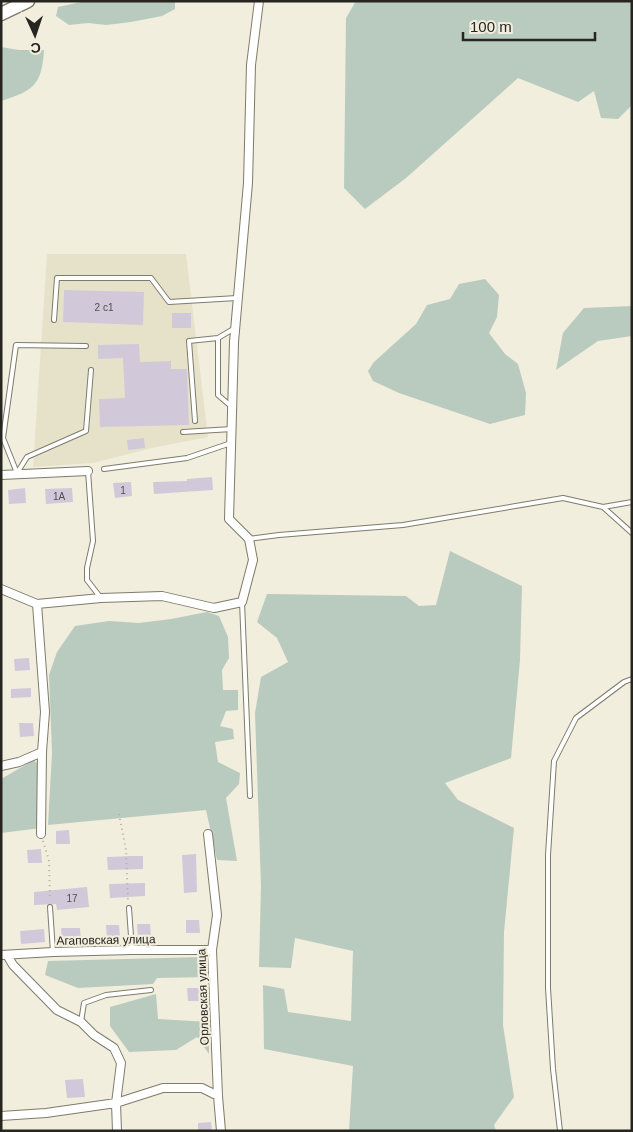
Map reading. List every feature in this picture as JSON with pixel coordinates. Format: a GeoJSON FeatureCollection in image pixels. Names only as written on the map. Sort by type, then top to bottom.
{"type":"FeatureCollection","features":[{"type":"Feature","properties":{"kind":"main road"},"geometry":{"type":"LineString","coordinates":[[1,14],[28,1]]}},
{"type":"Feature","properties":{"kind":"street"},"geometry":{"type":"LineString","coordinates":[[1,589],[37,604],[101,598],[162,596],[214,608],[242,602],[253,560],[249,539],[229,519],[232,407],[237,298],[248,182],[251,65],[260,1]]}},
{"type":"Feature","properties":{"kind":"street"},"geometry":{"type":"LineString","coordinates":[[1,475],[88,471]]}},
{"type":"Feature","properties":{"kind":"street"},"geometry":{"type":"LineString","coordinates":[[37,604],[45,712],[42,752],[41,834]]}},
{"type":"Feature","properties":{"kind":"street"},"geometry":{"type":"LineString","coordinates":[[1,766],[19,762],[42,752]]}},
{"type":"Feature","properties":{"kind":"street","name":"Орловская улица"},"geometry":{"type":"LineString","coordinates":[[208,834],[217,915],[212,950],[221,1131]]}},
{"type":"Feature","properties":{"kind":"street","name":"Агаповская улица"},"geometry":{"type":"LineString","coordinates":[[4,955],[132,950],[212,950]]}},
{"type":"Feature","properties":{"kind":"street"},"geometry":{"type":"LineString","coordinates":[[4,955],[58,1010],[81,1022],[114,1048],[122,1064],[116,1103],[117,1131]]}},
{"type":"Feature","properties":{"kind":"street"},"geometry":{"type":"LineString","coordinates":[[1,1116],[46,1113],[116,1103],[163,1088],[202,1088],[218,1096]]}},
{"type":"Feature","properties":{"kind":"lane"},"geometry":{"type":"LineString","coordinates":[[54,320],[57,278],[151,278],[169,302],[237,298]]}},
{"type":"Feature","properties":{"kind":"lane"},"geometry":{"type":"LineString","coordinates":[[195,421],[189,341],[218,338],[235,328]]}},
{"type":"Feature","properties":{"kind":"lane"},"geometry":{"type":"LineString","coordinates":[[218,338],[218,395],[232,407]]}},
{"type":"Feature","properties":{"kind":"lane"},"geometry":{"type":"LineString","coordinates":[[17,474],[3,438],[16,345],[86,346]]}},
{"type":"Feature","properties":{"kind":"lane"},"geometry":{"type":"LineString","coordinates":[[17,474],[27,457],[86,431],[91,370]]}},
{"type":"Feature","properties":{"kind":"lane"},"geometry":{"type":"LineString","coordinates":[[184,432],[232,429]]}},
{"type":"Feature","properties":{"kind":"lane"},"geometry":{"type":"LineString","coordinates":[[104,469],[187,458],[231,443]]}},
{"type":"Feature","properties":{"kind":"lane"},"geometry":{"type":"LineString","coordinates":[[88,471],[93,541],[86,568],[86,580],[101,598]]}},
{"type":"Feature","properties":{"kind":"lane"},"geometry":{"type":"LineString","coordinates":[[249,539],[403,525],[563,498],[603,507],[632,502]]}},
{"type":"Feature","properties":{"kind":"lane"},"geometry":{"type":"LineString","coordinates":[[603,507],[632,533]]}},
{"type":"Feature","properties":{"kind":"lane"},"geometry":{"type":"LineString","coordinates":[[242,602],[250,796]]}},
{"type":"Feature","properties":{"kind":"lane"},"geometry":{"type":"LineString","coordinates":[[560,1131],[553,1069],[548,988],[548,855],[554,761],[576,718],[624,682],[632,679]]}},
{"type":"Feature","properties":{"kind":"lane"},"geometry":{"type":"LineString","coordinates":[[50,907],[53,952]]}},
{"type":"Feature","properties":{"kind":"lane"},"geometry":{"type":"LineString","coordinates":[[129,908],[132,950]]}},
{"type":"Feature","properties":{"kind":"lane"},"geometry":{"type":"LineString","coordinates":[[81,1022],[84,1003],[106,995],[151,990]]}},
{"type":"Feature","properties":{"kind":"path"},"geometry":{"type":"LineString","coordinates":[[119,814],[126,850],[129,908]]}},
{"type":"Feature","properties":{"kind":"path"},"geometry":{"type":"LineString","coordinates":[[41,834],[49,861],[50,907]]}},
{"type":"Feature","properties":{"kind":"shaded area"},"geometry":{"type":"Polygon","coordinates":[[[47,254],[186,254],[208,437],[152,448],[93,463],[33,467],[47,254]]]}},
{"type":"Feature","properties":{"kind":"green space"},"geometry":{"type":"Polygon","coordinates":[[[86,1],[175,1],[175,9],[162,16],[106,25],[88,23],[69,25],[56,16],[58,7],[86,1]]]}},
{"type":"Feature","properties":{"kind":"green space"},"geometry":{"type":"Polygon","coordinates":[[[356,1],[632,1],[632,105],[618,119],[601,118],[594,91],[578,102],[518,78],[406,178],[365,209],[344,188],[346,18],[356,1]]]}},
{"type":"Feature","properties":{"kind":"green space"},"geometry":{"type":"Polygon","coordinates":[[[1,47],[19,50],[44,50],[41,71],[34,85],[21,94],[1,101],[1,47]]]}},
{"type":"Feature","properties":{"kind":"green space"},"geometry":{"type":"Polygon","coordinates":[[[485,279],[499,295],[497,317],[489,333],[505,354],[518,364],[526,393],[525,415],[490,424],[399,393],[373,381],[368,371],[374,362],[416,324],[427,305],[450,299],[459,284],[485,279]]]}},
{"type":"Feature","properties":{"kind":"green space"},"geometry":{"type":"Polygon","coordinates":[[[632,306],[632,336],[598,341],[556,370],[563,333],[584,308],[632,306]]]}},
{"type":"Feature","properties":{"kind":"green space"},"geometry":{"type":"Polygon","coordinates":[[[450,551],[522,586],[520,660],[511,758],[445,783],[458,800],[514,828],[504,932],[503,1025],[514,1097],[494,1125],[496,1131],[349,1131],[353,1066],[264,1049],[263,985],[284,989],[288,1012],[351,1021],[353,951],[295,938],[291,968],[259,967],[261,886],[255,713],[261,677],[288,662],[277,638],[257,622],[267,594],[406,596],[419,606],[436,605],[450,551]]]}},
{"type":"Feature","properties":{"kind":"green space"},"geometry":{"type":"Polygon","coordinates":[[[207,612],[219,616],[228,637],[229,658],[222,670],[223,690],[238,690],[238,710],[226,711],[220,726],[233,729],[234,739],[215,742],[218,762],[240,773],[239,784],[226,798],[237,861],[217,860],[206,810],[48,825],[52,753],[49,675],[57,652],[75,626],[109,621],[139,623],[207,612]]]}},
{"type":"Feature","properties":{"kind":"green space"},"geometry":{"type":"Polygon","coordinates":[[[34,760],[39,766],[41,828],[1,833],[1,779],[34,760]]]}},
{"type":"Feature","properties":{"kind":"green space"},"geometry":{"type":"Polygon","coordinates":[[[202,957],[210,977],[157,978],[153,984],[78,988],[45,975],[48,961],[202,957]]]}},
{"type":"Feature","properties":{"kind":"green space"},"geometry":{"type":"Polygon","coordinates":[[[156,994],[158,1019],[209,1022],[209,1054],[197,1037],[176,1050],[129,1052],[110,1026],[110,1007],[156,994]]]}},
{"type":"Feature","properties":{"kind":"building"},"geometry":{"type":"Polygon","coordinates":[[[64,290],[144,292],[143,325],[63,322],[64,290]]]}},
{"type":"Feature","properties":{"kind":"building"},"geometry":{"type":"Polygon","coordinates":[[[172,313],[191,313],[191,328],[172,328],[172,313]]]}},
{"type":"Feature","properties":{"kind":"building"},"geometry":{"type":"Polygon","coordinates":[[[139,344],[140,362],[171,361],[171,369],[187,369],[189,425],[100,427],[99,399],[125,398],[123,358],[98,359],[98,345],[139,344]]]}},
{"type":"Feature","properties":{"kind":"building"},"geometry":{"type":"Polygon","coordinates":[[[144,438],[145,448],[128,450],[127,440],[144,438]]]}},
{"type":"Feature","properties":{"kind":"building"},"geometry":{"type":"Polygon","coordinates":[[[212,477],[213,490],[154,494],[153,482],[187,481],[187,479],[212,477]]]}},
{"type":"Feature","properties":{"kind":"building"},"geometry":{"type":"Polygon","coordinates":[[[131,482],[132,496],[115,498],[113,483],[131,482]]]}},
{"type":"Feature","properties":{"kind":"building"},"geometry":{"type":"Polygon","coordinates":[[[25,488],[26,503],[9,504],[8,490],[25,488]]]}},
{"type":"Feature","properties":{"kind":"building"},"geometry":{"type":"Polygon","coordinates":[[[72,488],[73,502],[46,504],[45,489],[72,488]]]}},
{"type":"Feature","properties":{"kind":"building"},"geometry":{"type":"Polygon","coordinates":[[[29,658],[30,670],[15,671],[14,659],[29,658]]]}},
{"type":"Feature","properties":{"kind":"building"},"geometry":{"type":"Polygon","coordinates":[[[31,688],[31,697],[11,698],[11,689],[31,688]]]}},
{"type":"Feature","properties":{"kind":"building"},"geometry":{"type":"Polygon","coordinates":[[[19,723],[33,723],[34,736],[20,737],[19,723]]]}},
{"type":"Feature","properties":{"kind":"building"},"geometry":{"type":"Polygon","coordinates":[[[69,830],[70,844],[56,844],[56,831],[69,830]]]}},
{"type":"Feature","properties":{"kind":"building"},"geometry":{"type":"Polygon","coordinates":[[[41,849],[42,863],[28,863],[27,850],[41,849]]]}},
{"type":"Feature","properties":{"kind":"building"},"geometry":{"type":"Polygon","coordinates":[[[196,854],[197,892],[184,893],[182,855],[196,854]]]}},
{"type":"Feature","properties":{"kind":"building"},"geometry":{"type":"Polygon","coordinates":[[[143,856],[143,869],[108,870],[107,857],[143,856]]]}},
{"type":"Feature","properties":{"kind":"building"},"geometry":{"type":"Polygon","coordinates":[[[145,883],[145,896],[110,898],[109,884],[145,883]]]}},
{"type":"Feature","properties":{"kind":"building"},"geometry":{"type":"Polygon","coordinates":[[[87,887],[89,907],[57,910],[56,904],[34,905],[34,892],[87,887]]]}},
{"type":"Feature","properties":{"kind":"building"},"geometry":{"type":"Polygon","coordinates":[[[186,920],[199,920],[200,933],[186,933],[186,920]]]}},
{"type":"Feature","properties":{"kind":"building"},"geometry":{"type":"Polygon","coordinates":[[[137,924],[150,924],[151,937],[138,937],[137,924]]]}},
{"type":"Feature","properties":{"kind":"building"},"geometry":{"type":"Polygon","coordinates":[[[106,925],[119,925],[120,938],[107,938],[106,925]]]}},
{"type":"Feature","properties":{"kind":"building"},"geometry":{"type":"Polygon","coordinates":[[[61,928],[80,928],[81,941],[62,942],[61,928]]]}},
{"type":"Feature","properties":{"kind":"building"},"geometry":{"type":"Polygon","coordinates":[[[44,929],[45,942],[21,944],[20,931],[44,929]]]}},
{"type":"Feature","properties":{"kind":"building"},"geometry":{"type":"Polygon","coordinates":[[[187,988],[201,988],[202,1001],[188,1001],[187,988]]]}},
{"type":"Feature","properties":{"kind":"building"},"geometry":{"type":"Polygon","coordinates":[[[83,1079],[85,1097],[67,1098],[65,1080],[83,1079]]]}},
{"type":"Feature","properties":{"kind":"building"},"geometry":{"type":"Polygon","coordinates":[[[211,1122],[212,1131],[198,1131],[198,1123],[211,1122]]]}}]}
